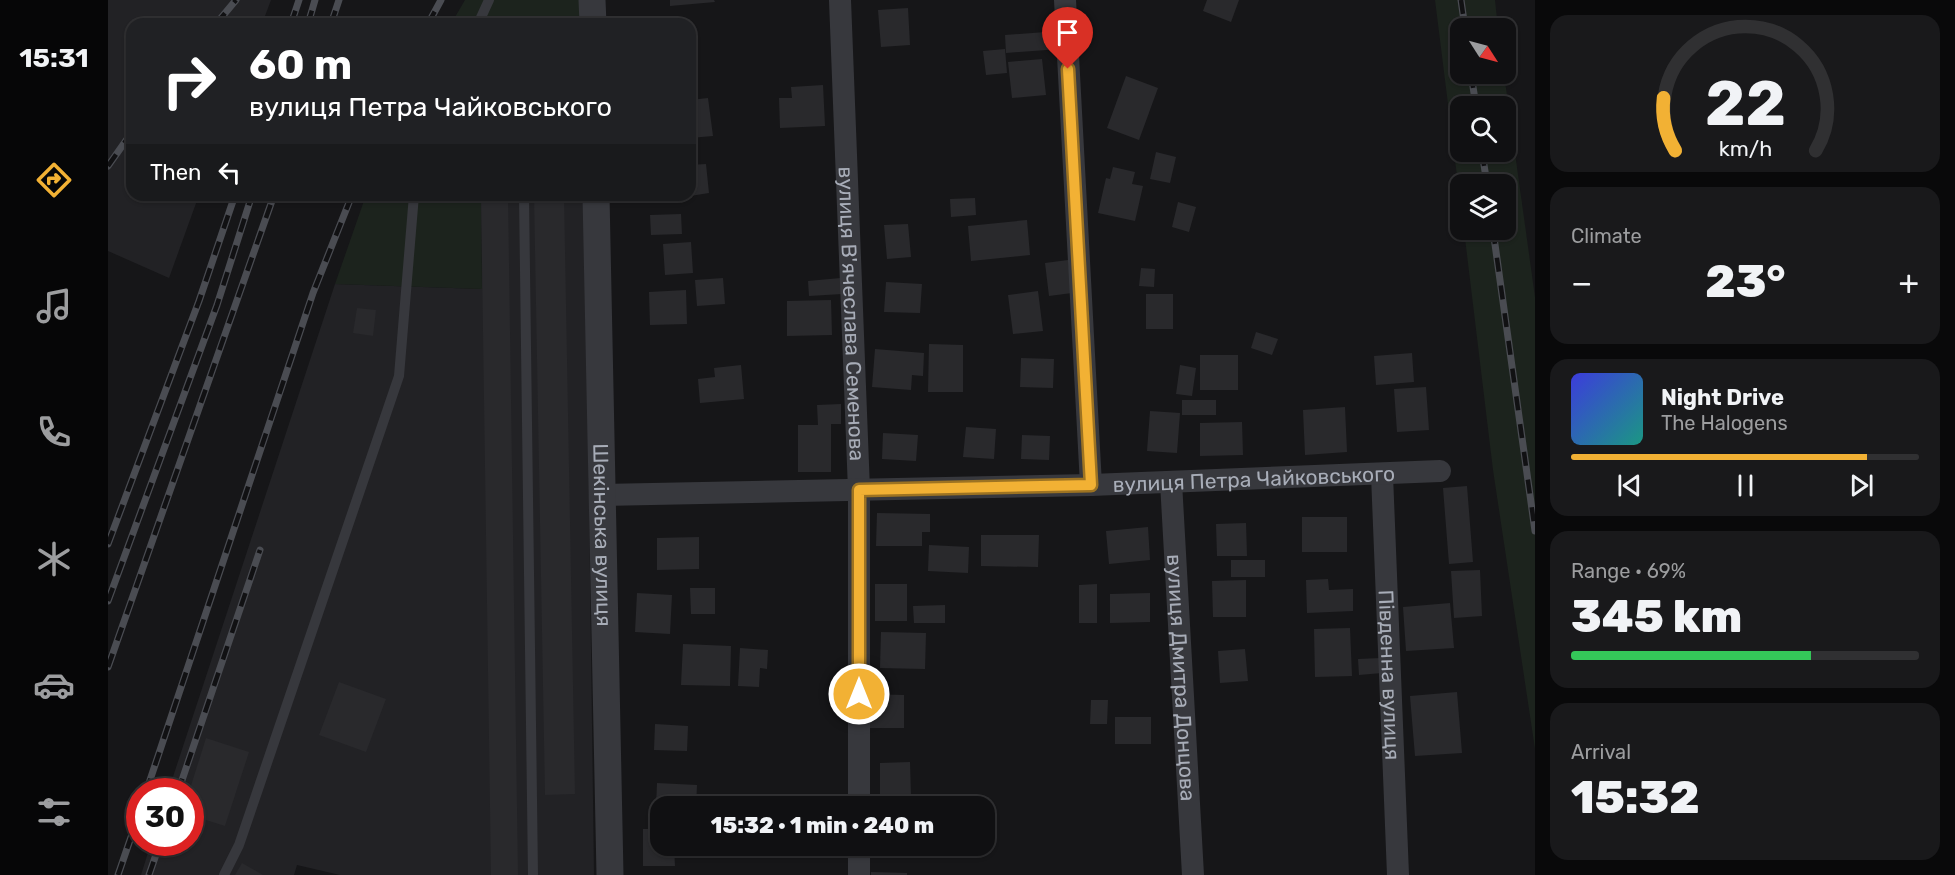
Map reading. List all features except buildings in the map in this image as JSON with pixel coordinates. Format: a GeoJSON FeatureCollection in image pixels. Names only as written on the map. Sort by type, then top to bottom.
{"type":"FeatureCollection","features":[{"type":"Feature","properties":{"kind":"street"},"geometry":{"type":"LineString","coordinates":[[592,0],[592,18]]}},
{"type":"Feature","properties":{"kind":"street","name":"вулиця В'ячеслава Семенова"},"geometry":{"type":"LineString","coordinates":[[840,0],[859,490],[859,796]]}},
{"type":"Feature","properties":{"kind":"street"},"geometry":{"type":"LineString","coordinates":[[1065,0],[1091,485]]}},
{"type":"Feature","properties":{"kind":"street","name":"Шекінська вулиця"},"geometry":{"type":"LineString","coordinates":[[596,201],[610,875]]}},
{"type":"Feature","properties":{"kind":"street","name":"вулиця Петра Чайковського"},"geometry":{"type":"LineString","coordinates":[[602,495],[1091,485],[1440,471]]}},
{"type":"Feature","properties":{"kind":"street","name":"Південна вулиця"},"geometry":{"type":"LineString","coordinates":[[1382,475],[1398,875]]}},
{"type":"Feature","properties":{"kind":"street","name":"вулиця Дмитра Донцова"},"geometry":{"type":"LineString","coordinates":[[1171,482],[1193,875]]}},
{"type":"Feature","properties":{"kind":"street"},"geometry":{"type":"LineString","coordinates":[[859,856],[859,875]]}},
{"type":"Feature","properties":{"kind":"lane"},"geometry":{"type":"LineString","coordinates":[[481,18],[489,0]]}},
{"type":"Feature","properties":{"kind":"lane"},"geometry":{"type":"LineString","coordinates":[[225,875],[239,845],[399,376],[414,201]]}},
{"type":"Feature","properties":{"kind":"lane"},"geometry":{"type":"LineString","coordinates":[[524,201],[533,875]]}},
{"type":"Feature","properties":{"kind":"shaded area"},"geometry":{"type":"Polygon","coordinates":[[[108,0],[271,0],[264,18],[126,18],[126,201],[197,201],[169,278],[108,251],[108,0]]]}},
{"type":"Feature","properties":{"kind":"shaded area"},"geometry":{"type":"Polygon","coordinates":[[[465,0],[582,0],[582,18],[454,18],[465,0]]]}},
{"type":"Feature","properties":{"kind":"shaded area"},"geometry":{"type":"Polygon","coordinates":[[[1435,0],[1495,0],[1497,18],[1450,18],[1450,84],[1505,84],[1507,96],[1450,96],[1450,120],[1435,0]]]}},
{"type":"Feature","properties":{"kind":"shaded area"},"geometry":{"type":"Polygon","coordinates":[[[1516,160],[1535,297],[1535,749],[1493,470],[1465,240],[1516,240],[1516,174],[1457,174],[1455,162],[1516,160]]]}},
{"type":"Feature","properties":{"kind":"shaded area"},"geometry":{"type":"Polygon","coordinates":[[[364,201],[481,201],[482,289],[335,284],[364,201]]]}},
{"type":"Feature","properties":{"kind":"shaded area"},"geometry":{"type":"Polygon","coordinates":[[[481,201],[585,201],[594,875],[340,875],[297,865],[294,875],[141,875],[147,856],[204,856],[204,778],[173,778],[335,284],[482,289],[481,201]]]}},
{"type":"Feature","properties":{"kind":"railway"},"geometry":{"type":"LineString","coordinates":[[221,18],[236,0]]}},
{"type":"Feature","properties":{"kind":"railway"},"geometry":{"type":"LineString","coordinates":[[293,18],[299,0]]}},
{"type":"Feature","properties":{"kind":"railway"},"geometry":{"type":"LineString","coordinates":[[310,18],[315,0]]}},
{"type":"Feature","properties":{"kind":"railway"},"geometry":{"type":"LineString","coordinates":[[333,18],[339,0]]}},
{"type":"Feature","properties":{"kind":"railway"},"geometry":{"type":"LineString","coordinates":[[431,18],[441,0]]}},
{"type":"Feature","properties":{"kind":"railway"},"geometry":{"type":"LineString","coordinates":[[1461,0],[1464,18]]}},
{"type":"Feature","properties":{"kind":"railway"},"geometry":{"type":"LineString","coordinates":[[1473,84],[1474,96]]}},
{"type":"Feature","properties":{"kind":"railway"},"geometry":{"type":"LineString","coordinates":[[108,166],[126,140]]}},
{"type":"Feature","properties":{"kind":"railway"},"geometry":{"type":"LineString","coordinates":[[1484,162],[1485,174]]}},
{"type":"Feature","properties":{"kind":"railway"},"geometry":{"type":"LineString","coordinates":[[108,544],[199,301],[233,201]]}},
{"type":"Feature","properties":{"kind":"railway"},"geometry":{"type":"LineString","coordinates":[[108,601],[217,305],[250,201]]}},
{"type":"Feature","properties":{"kind":"railway"},"geometry":{"type":"LineString","coordinates":[[108,667],[272,201]]}},
{"type":"Feature","properties":{"kind":"railway"},"geometry":{"type":"LineString","coordinates":[[151,778],[313,293],[350,201]]}},
{"type":"Feature","properties":{"kind":"railway"},"geometry":{"type":"LineString","coordinates":[[1494,240],[1535,531]]}},
{"type":"Feature","properties":{"kind":"railway"},"geometry":{"type":"LineString","coordinates":[[183,778],[260,550]]}},
{"type":"Feature","properties":{"kind":"railway"},"geometry":{"type":"LineString","coordinates":[[118,875],[126,852]]}},
{"type":"Feature","properties":{"kind":"railway"},"geometry":{"type":"LineString","coordinates":[[149,875],[156,856]]}},
{"type":"Feature","properties":{"kind":"route"},"geometry":{"type":"LineString","coordinates":[[859,694],[859,490],[1091,485],[1068,69]]}}]}
